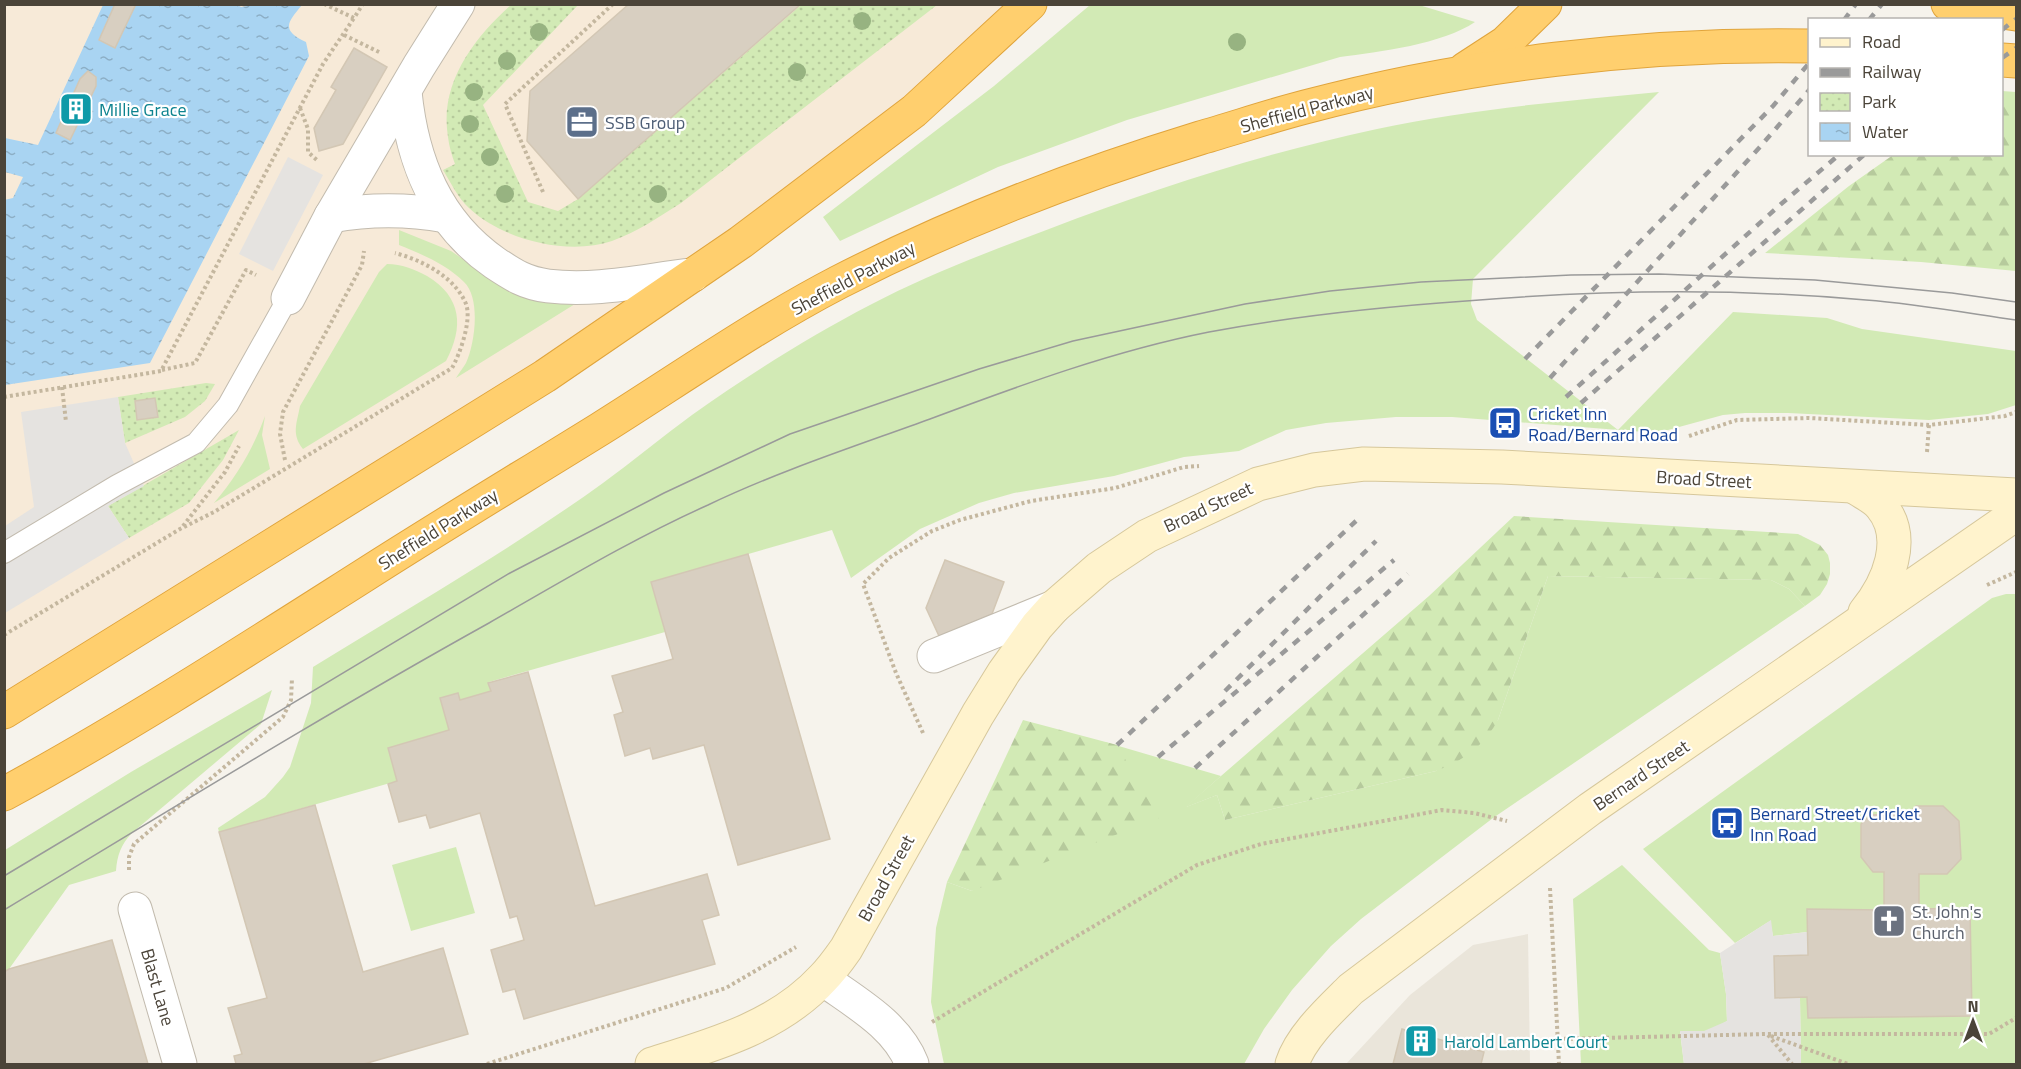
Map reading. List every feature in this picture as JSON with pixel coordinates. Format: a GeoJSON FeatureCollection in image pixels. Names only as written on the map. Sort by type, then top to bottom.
{"type":"FeatureCollection","features":[{"type":"Feature","properties":{"kind":"highway"},"geometry":{"type":"LineString","coordinates":[[4,711],[545,376],[741,242],[914,111],[1030,4]]}},
{"type":"Feature","properties":{"kind":"highway"},"geometry":{"type":"LineString","coordinates":[[1441,78],[1464,69],[1505,43],[1545,4]]}},
{"type":"Feature","properties":{"kind":"highway"},"geometry":{"type":"LineString","coordinates":[[1948,4],[2016,14]]}},
{"type":"Feature","properties":{"kind":"highway","name":"Sheffield Parkway"},"geometry":{"type":"LineString","coordinates":[[4,794],[74,756],[276,633],[364,575],[763,326],[834,285],[931,238],[1030,197],[1142,156],[1306,107],[1393,87],[1555,61],[1657,50],[1808,46]]}},
{"type":"Feature","properties":{"kind":"street"},"geometry":{"type":"LineString","coordinates":[[289,295],[331,216],[458,4]]}},
{"type":"Feature","properties":{"kind":"street"},"geometry":{"type":"LineString","coordinates":[[405,92],[408,121],[419,162],[432,195],[460,234],[478,251],[520,280],[554,287],[603,287],[693,275]]}},
{"type":"Feature","properties":{"kind":"street"},"geometry":{"type":"LineString","coordinates":[[331,216],[360,211],[389,210],[446,216]]}},
{"type":"Feature","properties":{"kind":"street","name":"Broad Street"},"geometry":{"type":"LineString","coordinates":[[652,1065],[750,1031],[778,1015],[823,979],[846,949],[978,714],[1023,645],[1054,607],[1122,552],[1172,523],[1258,484],[1282,477],[1364,464],[1502,467],[2016,495]]}},
{"type":"Feature","properties":{"kind":"street"},"geometry":{"type":"LineString","coordinates":[[1852,627],[1878,595],[1889,571],[1894,543],[1891,522],[1880,505],[1855,487]]}},
{"type":"Feature","properties":{"kind":"street","name":"Bernard Street"},"geometry":{"type":"LineString","coordinates":[[1293,1065],[1312,1031],[1351,989],[1590,809],[2016,514]]}},
{"type":"Feature","properties":{"kind":"street"},"geometry":{"type":"LineString","coordinates":[[934,656],[1054,607]]}},
{"type":"Feature","properties":{"kind":"street","name":"Blast Lane"},"geometry":{"type":"LineString","coordinates":[[135,909],[180,1065]]}},
{"type":"Feature","properties":{"kind":"street"},"geometry":{"type":"LineString","coordinates":[[823,979],[887,1026],[906,1053]]}},
{"type":"Feature","properties":{"kind":"lane"},"geometry":{"type":"LineString","coordinates":[[4,553],[117,485],[196,444],[228,405],[289,295]]}},
{"type":"Feature","properties":{"kind":"path"},"geometry":{"type":"LineString","coordinates":[[324,4],[354,18]]}},
{"type":"Feature","properties":{"kind":"path"},"geometry":{"type":"LineString","coordinates":[[161,370],[323,64],[363,4]]}},
{"type":"Feature","properties":{"kind":"path"},"geometry":{"type":"LineString","coordinates":[[543,192],[505,104],[613,4]]}},
{"type":"Feature","properties":{"kind":"path"},"geometry":{"type":"LineString","coordinates":[[300,107],[308,129],[308,152]]}},
{"type":"Feature","properties":{"kind":"path"},"geometry":{"type":"LineString","coordinates":[[285,460],[280,434],[283,412],[362,265],[364,247]]}},
{"type":"Feature","properties":{"kind":"path"},"geometry":{"type":"LineString","coordinates":[[4,635],[180,529],[224,506],[452,368],[463,337],[466,306],[453,284],[437,272],[418,261],[387,251]]}},
{"type":"Feature","properties":{"kind":"path"},"geometry":{"type":"LineString","coordinates":[[4,397],[195,363],[246,270],[289,295]]}},
{"type":"Feature","properties":{"kind":"path"},"geometry":{"type":"LineString","coordinates":[[62,387],[66,422]]}},
{"type":"Feature","properties":{"kind":"path"},"geometry":{"type":"LineString","coordinates":[[1682,438],[1737,420],[1809,418],[1929,425],[2005,416],[2016,412]]}},
{"type":"Feature","properties":{"kind":"path"},"geometry":{"type":"LineString","coordinates":[[928,741],[896,673],[863,584],[889,558],[932,531],[960,520],[1031,501],[1115,488],[1184,467],[1204,466]]}},
{"type":"Feature","properties":{"kind":"path"},"geometry":{"type":"LineString","coordinates":[[135,909],[130,894],[129,857],[134,844],[283,717],[291,700],[292,678]]}},
{"type":"Feature","properties":{"kind":"path"},"geometry":{"type":"LineString","coordinates":[[906,1053],[1197,865],[1261,844],[1442,810],[1474,813],[1511,822]]}},
{"type":"Feature","properties":{"kind":"path"},"geometry":{"type":"LineString","coordinates":[[1547,842],[1559,1065]]}},
{"type":"Feature","properties":{"kind":"path"},"geometry":{"type":"LineString","coordinates":[[487,1065],[726,988],[801,944]]}},
{"type":"Feature","properties":{"kind":"path"},"geometry":{"type":"LineString","coordinates":[[1558,1039],[1767,1034],[1989,1034],[2016,1018]]}},
{"type":"Feature","properties":{"kind":"path"},"geometry":{"type":"LineString","coordinates":[[1767,1034],[1792,1065]]}},
{"type":"Feature","properties":{"kind":"path"},"geometry":{"type":"LineString","coordinates":[[1767,1034],[1848,1065]]}},
{"type":"Feature","properties":{"kind":"shaded area"},"geometry":{"type":"Polygon","coordinates":[[[5,5],[1030,5],[741,242],[5,709],[5,5]]]}},
{"type":"Feature","properties":{"kind":"shaded area"},"geometry":{"type":"Polygon","coordinates":[[[288,157],[323,175],[273,271],[239,254],[288,157]]]}},
{"type":"Feature","properties":{"kind":"shaded area"},"geometry":{"type":"Polygon","coordinates":[[[118,397],[125,443],[144,486],[108,506],[129,538],[5,613],[5,526],[34,507],[21,412],[118,397]]]}},
{"type":"Feature","properties":{"kind":"shaded area"},"geometry":{"type":"Polygon","coordinates":[[[1771,920],[1773,936],[1807,932],[1808,955],[1774,956],[1775,998],[1800,998],[1801,1064],[1684,1064],[1680,1031],[1704,1031],[1727,1021],[1720,953],[1771,920]]]}},
{"type":"Feature","properties":{"kind":"shaded area"},"geometry":{"type":"Polygon","coordinates":[[[1528,934],[1530,1064],[1346,1064],[1410,995],[1473,945],[1528,934]]]}},
{"type":"Feature","properties":{"kind":"green space"},"geometry":{"type":"Polygon","coordinates":[[[512,4],[578,5],[483,105],[528,202],[558,211],[578,199],[801,5],[937,5],[681,203],[648,224],[612,241],[576,247],[537,242],[500,229],[465,204],[443,170],[455,164],[448,140],[447,117],[454,80],[473,47],[512,4]]]}},
{"type":"Feature","properties":{"kind":"green space"},"geometry":{"type":"Polygon","coordinates":[[[1090,5],[1419,5],[1475,22],[1462,30],[1429,41],[1391,50],[1340,57],[1127,120],[998,167],[840,241],[823,217],[994,86],[1090,5]]]}},
{"type":"Feature","properties":{"kind":"green space"},"geometry":{"type":"Polygon","coordinates":[[[2003,91],[2016,92],[2016,271],[1921,262],[1765,253],[1849,186],[1892,156],[2003,156],[2003,91]]]}},
{"type":"Feature","properties":{"kind":"green space"},"geometry":{"type":"Polygon","coordinates":[[[1659,92],[1473,279],[1471,304],[1477,320],[1618,430],[1452,417],[1396,417],[1326,423],[1286,430],[1239,451],[1184,457],[1114,476],[1014,493],[979,503],[920,529],[851,578],[832,530],[651,582],[665,632],[489,682],[491,691],[460,700],[449,730],[388,748],[397,781],[219,832],[218,828],[265,797],[290,767],[311,703],[313,667],[460,578],[568,508],[692,415],[757,371],[847,317],[936,274],[1089,214],[1252,160],[1377,129],[1447,116],[1518,106],[1659,92]]]}},
{"type":"Feature","properties":{"kind":"green space"},"geometry":{"type":"Polygon","coordinates":[[[399,230],[451,251],[485,274],[583,299],[456,378],[466,363],[472,345],[475,321],[473,299],[469,289],[457,276],[441,265],[399,245],[399,230]]]}},
{"type":"Feature","properties":{"kind":"green space"},"geometry":{"type":"Polygon","coordinates":[[[387,264],[403,266],[422,273],[439,284],[447,293],[453,303],[457,325],[452,348],[446,361],[303,449],[296,433],[300,406],[379,272],[387,264]]]}},
{"type":"Feature","properties":{"kind":"green space"},"geometry":{"type":"Polygon","coordinates":[[[1733,312],[1827,318],[1862,329],[2016,351],[2016,405],[1988,414],[1929,420],[1745,413],[1723,415],[1657,433],[1618,430],[1733,312]]]}},
{"type":"Feature","properties":{"kind":"green space"},"geometry":{"type":"Polygon","coordinates":[[[206,383],[215,384],[205,401],[185,417],[125,443],[118,397],[206,383]]]}},
{"type":"Feature","properties":{"kind":"green space"},"geometry":{"type":"Polygon","coordinates":[[[265,416],[262,435],[270,469],[214,503],[244,462],[265,416]]]}},
{"type":"Feature","properties":{"kind":"green space"},"geometry":{"type":"Polygon","coordinates":[[[239,430],[223,460],[189,503],[129,538],[108,506],[239,430]]]}},
{"type":"Feature","properties":{"kind":"green space"},"geometry":{"type":"Polygon","coordinates":[[[1514,516],[1798,534],[1820,545],[1828,555],[1830,574],[1820,595],[1805,606],[1789,589],[1771,580],[1548,576],[1498,720],[1486,738],[1472,752],[1436,771],[1225,820],[1217,795],[1184,808],[1429,596],[1514,516]]]}},
{"type":"Feature","properties":{"kind":"green space"},"geometry":{"type":"Polygon","coordinates":[[[1548,576],[1771,580],[1789,589],[1805,606],[1493,818],[1361,919],[1331,946],[1292,990],[1264,1029],[1244,1064],[944,1064],[931,1002],[936,928],[947,882],[972,891],[1105,742],[1221,776],[1186,807],[1217,795],[1225,820],[1436,771],[1498,720],[1548,576]]]}},
{"type":"Feature","properties":{"kind":"green space"},"geometry":{"type":"Polygon","coordinates":[[[2016,594],[2016,1064],[1801,1064],[1800,998],[1807,997],[1808,1018],[1972,1016],[1970,908],[1919,909],[1919,874],[1947,874],[1961,859],[1959,821],[1943,806],[1916,806],[1902,820],[1895,814],[1870,815],[1861,824],[1861,857],[1873,872],[1884,872],[1884,910],[1807,909],[1807,932],[1773,936],[1770,921],[1735,943],[1643,849],[1992,598],[2016,594]]]}},
{"type":"Feature","properties":{"kind":"green space"},"geometry":{"type":"Polygon","coordinates":[[[272,690],[261,724],[132,833],[120,850],[116,871],[69,885],[5,972],[5,850],[131,772],[272,690]]]}},
{"type":"Feature","properties":{"kind":"green space"},"geometry":{"type":"Polygon","coordinates":[[[1023,720],[1117,745],[1159,818],[972,891],[947,882],[1023,720]]]}},
{"type":"Feature","properties":{"kind":"green space"},"geometry":{"type":"Polygon","coordinates":[[[456,847],[475,913],[411,931],[392,865],[456,847]]]}},
{"type":"Feature","properties":{"kind":"green space"},"geometry":{"type":"Polygon","coordinates":[[[1622,865],[1709,950],[1720,953],[1727,1021],[1707,1033],[1680,1032],[1684,1064],[1581,1064],[1573,899],[1622,865]]]}},
{"type":"Feature","properties":{"kind":"water"},"geometry":{"type":"Polygon","coordinates":[[[236,4],[241,7],[302,5],[289,26],[293,34],[306,42],[309,56],[150,363],[5,385],[4,200],[13,198],[23,177],[5,172],[5,138],[38,145],[103,5],[236,4]]]}},
{"type":"Feature","properties":{"kind":"building"},"geometry":{"type":"Polygon","coordinates":[[[115,4],[136,4],[115,48],[99,40],[115,4]]]}},
{"type":"Feature","properties":{"kind":"building"},"geometry":{"type":"Polygon","coordinates":[[[629,4],[801,4],[578,199],[527,141],[530,91],[629,4]]]}},
{"type":"Feature","properties":{"kind":"building"},"geometry":{"type":"Polygon","coordinates":[[[354,48],[387,67],[343,144],[319,151],[314,128],[336,90],[331,87],[354,48]]]}},
{"type":"Feature","properties":{"kind":"building","name":"Millie Grace"},"geometry":{"type":"Polygon","coordinates":[[[88,71],[96,77],[96,86],[70,140],[56,133],[80,79],[88,71]]]}},
{"type":"Feature","properties":{"kind":"building"},"geometry":{"type":"Polygon","coordinates":[[[155,398],[158,417],[137,420],[135,401],[155,398]]]}},
{"type":"Feature","properties":{"kind":"building"},"geometry":{"type":"Polygon","coordinates":[[[748,554],[830,839],[738,865],[704,745],[653,759],[650,748],[625,756],[614,715],[623,712],[612,676],[673,659],[651,582],[748,554]]]}},
{"type":"Feature","properties":{"kind":"building"},"geometry":{"type":"Polygon","coordinates":[[[945,560],[1004,582],[992,614],[939,636],[926,608],[945,560]]]}},
{"type":"Feature","properties":{"kind":"building"},"geometry":{"type":"Polygon","coordinates":[[[528,672],[595,906],[707,874],[719,915],[702,920],[715,964],[524,1019],[515,989],[503,992],[491,950],[524,940],[517,916],[510,918],[480,813],[430,828],[426,815],[399,822],[388,784],[397,781],[388,748],[449,730],[440,698],[458,693],[460,700],[491,691],[488,683],[528,672]]]}},
{"type":"Feature","properties":{"kind":"building"},"geometry":{"type":"Polygon","coordinates":[[[315,805],[363,972],[443,948],[468,1034],[364,1064],[236,1064],[234,1056],[242,1054],[228,1008],[267,998],[219,832],[315,805]]]}},
{"type":"Feature","properties":{"kind":"building","name":"St. John's Church"},"geometry":{"type":"Polygon","coordinates":[[[1916,806],[1943,806],[1959,821],[1961,859],[1947,874],[1919,874],[1919,909],[1970,908],[1972,1016],[1808,1018],[1807,997],[1775,998],[1774,956],[1808,955],[1807,909],[1884,910],[1884,872],[1873,872],[1861,857],[1861,824],[1870,815],[1895,814],[1902,820],[1916,806]]]}},
{"type":"Feature","properties":{"kind":"building"},"geometry":{"type":"Polygon","coordinates":[[[112,940],[148,1064],[4,1064],[4,972],[112,940]]]}},
{"type":"Feature","properties":{"kind":"building","name":"Harold Lambert Court"},"geometry":{"type":"Polygon","coordinates":[[[1402,1029],[1484,1052],[1481,1064],[1393,1064],[1402,1029]]]}},
{"type":"Feature","properties":{"kind":"tram line"},"geometry":{"type":"LineString","coordinates":[[4,876],[510,573],[664,493],[790,434],[979,369],[1073,341],[1245,304],[1330,291],[1421,282],[1571,275],[1659,274],[1815,280],[1952,293],[2016,302]]}},
{"type":"Feature","properties":{"kind":"tram line"},"geometry":{"type":"LineString","coordinates":[[4,910],[245,764],[624,546],[680,518],[790,470],[998,394],[1103,359],[1173,340],[1241,326],[1402,306],[1516,297],[1666,292],[1816,296],[1904,304],[2016,320]]}},
{"type":"Feature","properties":{"kind":"railway"},"geometry":{"type":"LineString","coordinates":[[1846,18],[1856,4]]}},
{"type":"Feature","properties":{"kind":"railway"},"geometry":{"type":"LineString","coordinates":[[1871,18],[1882,4]]}},
{"type":"Feature","properties":{"kind":"railway"},"geometry":{"type":"LineString","coordinates":[[2003,29],[2016,19]]}},
{"type":"Feature","properties":{"kind":"railway"},"geometry":{"type":"LineString","coordinates":[[2003,57],[2016,48]]}},
{"type":"Feature","properties":{"kind":"railway"},"geometry":{"type":"LineString","coordinates":[[1525,359],[1773,106],[1808,64]]}},
{"type":"Feature","properties":{"kind":"railway"},"geometry":{"type":"LineString","coordinates":[[1550,378],[1808,91]]}},
{"type":"Feature","properties":{"kind":"railway"},"geometry":{"type":"LineString","coordinates":[[1566,397],[1838,156]]}},
{"type":"Feature","properties":{"kind":"railway"},"geometry":{"type":"LineString","coordinates":[[1581,403],[1863,156]]}},
{"type":"Feature","properties":{"kind":"railway"},"geometry":{"type":"LineString","coordinates":[[1117,745],[1356,521]]}},
{"type":"Feature","properties":{"kind":"railway"},"geometry":{"type":"LineString","coordinates":[[1225,691],[1376,541]]}},
{"type":"Feature","properties":{"kind":"railway"},"geometry":{"type":"LineString","coordinates":[[1158,757],[1394,560]]}},
{"type":"Feature","properties":{"kind":"railway"},"geometry":{"type":"LineString","coordinates":[[1195,768],[1408,574]]}},
{"type":"Feature","properties":{"kind":"place","name":"Millie Grace"},"geometry":{"type":"Point","coordinates":[76,109]}},
{"type":"Feature","properties":{"kind":"place","name":"SSB Group"},"geometry":{"type":"Point","coordinates":[582,122]}},
{"type":"Feature","properties":{"kind":"place","name":"Cricket Inn Road/Bernard Road"},"geometry":{"type":"Point","coordinates":[1505,423]}},
{"type":"Feature","properties":{"kind":"place","name":"Bernard Street/Cricket Inn Road"},"geometry":{"type":"Point","coordinates":[1727,823]}},
{"type":"Feature","properties":{"kind":"place","name":"St. John's Church"},"geometry":{"type":"Point","coordinates":[1889,921]}},
{"type":"Feature","properties":{"kind":"place","name":"Harold Lambert Court"},"geometry":{"type":"Point","coordinates":[1421,1041]}}]}
